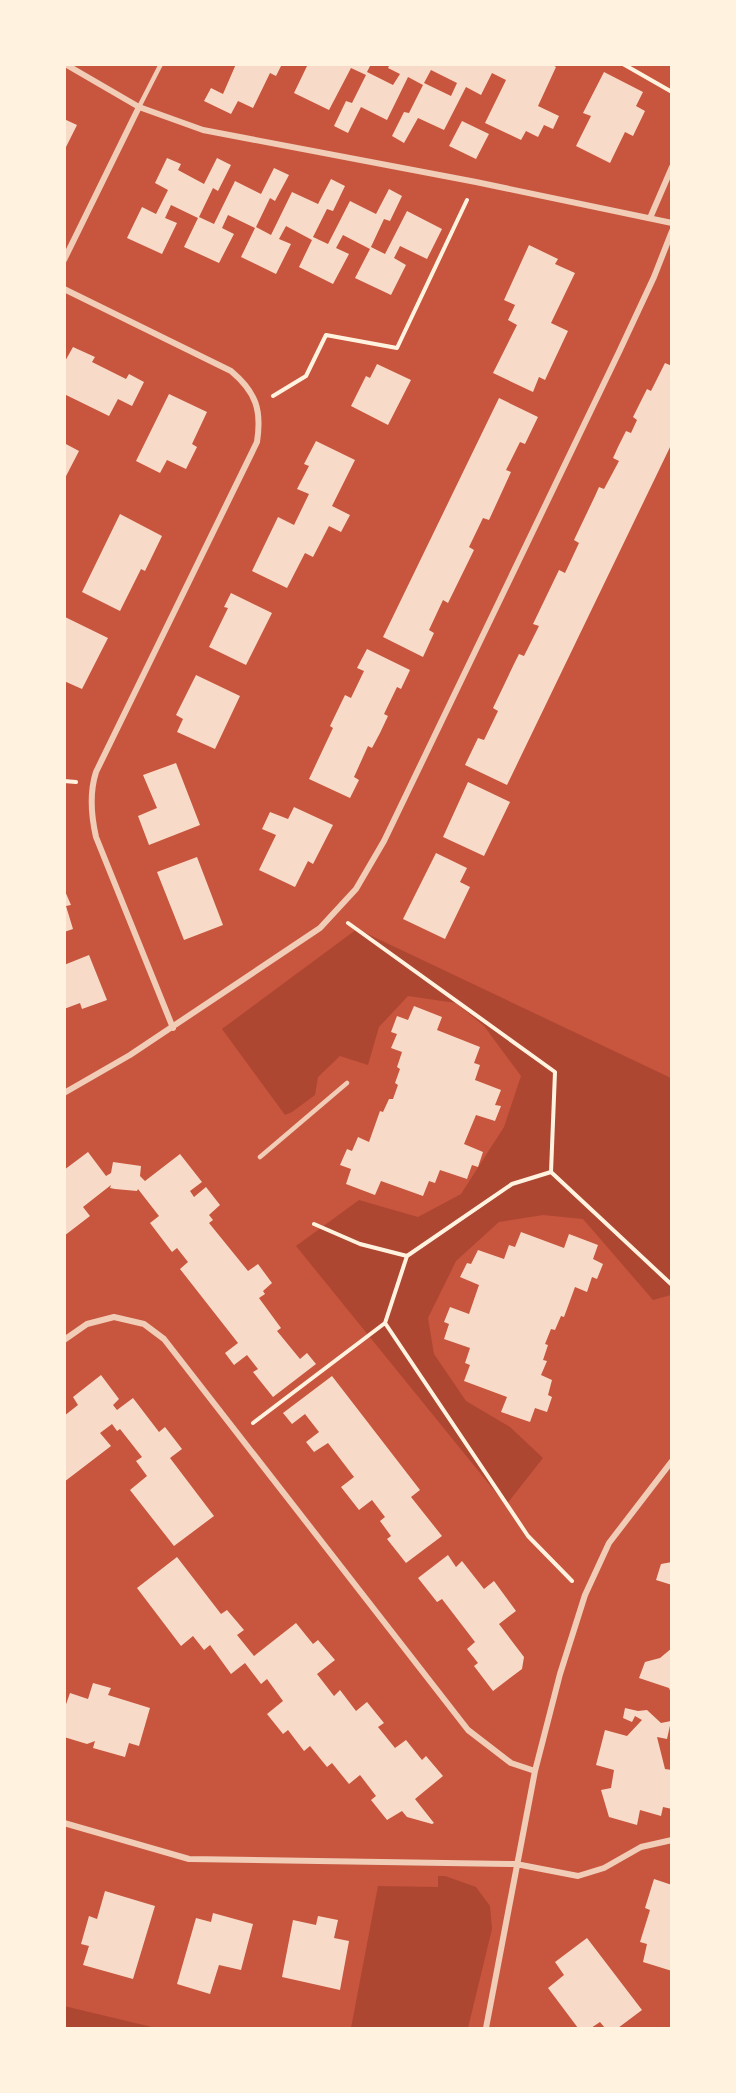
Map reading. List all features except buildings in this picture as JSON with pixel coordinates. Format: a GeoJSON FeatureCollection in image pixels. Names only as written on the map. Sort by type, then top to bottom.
{"type":"FeatureCollection","features":[{"type":"Feature","properties":{"kind":"street"},"geometry":{"type":"LineString","coordinates":[[65,64],[139,107],[183,123],[230,136],[476,182],[672,223]]}},
{"type":"Feature","properties":{"kind":"street"},"geometry":{"type":"LineString","coordinates":[[64,260],[139,107]]}},
{"type":"Feature","properties":{"kind":"street"},"geometry":{"type":"LineString","coordinates":[[650,218],[672,167]]}},
{"type":"Feature","properties":{"kind":"street"},"geometry":{"type":"LineString","coordinates":[[64,1093],[173,1028],[320,928],[356,889],[384,841],[619,352],[658,268],[672,231]]}},
{"type":"Feature","properties":{"kind":"street"},"geometry":{"type":"LineString","coordinates":[[64,289],[231,371],[248,387],[259,416],[257,442],[101,761],[92,785],[91,809],[96,837],[173,1028]]}},
{"type":"Feature","properties":{"kind":"street"},"geometry":{"type":"LineString","coordinates":[[64,1340],[87,1324],[114,1317],[144,1324],[164,1339],[468,1730],[511,1763],[535,1771]]}},
{"type":"Feature","properties":{"kind":"street"},"geometry":{"type":"LineString","coordinates":[[486,2028],[535,1771],[560,1674],[585,1595],[609,1543],[672,1461]]}},
{"type":"Feature","properties":{"kind":"street"},"geometry":{"type":"LineString","coordinates":[[64,1823],[189,1859],[516,1864],[578,1876],[604,1868],[641,1847],[672,1840]]}},
{"type":"Feature","properties":{"kind":"lane"},"geometry":{"type":"LineString","coordinates":[[139,107],[161,64]]}},
{"type":"Feature","properties":{"kind":"lane"},"geometry":{"type":"LineString","coordinates":[[260,1157],[347,1083]]}},
{"type":"Feature","properties":{"kind":"path"},"geometry":{"type":"LineString","coordinates":[[623,64],[672,92]]}},
{"type":"Feature","properties":{"kind":"path"},"geometry":{"type":"LineString","coordinates":[[257,406],[306,376],[326,335],[397,348],[476,182]]}},
{"type":"Feature","properties":{"kind":"path"},"geometry":{"type":"LineString","coordinates":[[335,914],[555,1072],[550,1172]]}},
{"type":"Feature","properties":{"kind":"path"},"geometry":{"type":"LineString","coordinates":[[238,1434],[384,1323],[407,1256],[512,1184],[550,1172]]}},
{"type":"Feature","properties":{"kind":"path"},"geometry":{"type":"LineString","coordinates":[[550,1172],[672,1285]]}},
{"type":"Feature","properties":{"kind":"path"},"geometry":{"type":"LineString","coordinates":[[314,1224],[360,1244],[407,1256]]}},
{"type":"Feature","properties":{"kind":"path"},"geometry":{"type":"LineString","coordinates":[[384,1323],[528,1536],[585,1595]]}},
{"type":"Feature","properties":{"kind":"shaded area"},"geometry":{"type":"Polygon","coordinates":[[[357,929],[671,1078],[671,1295],[653,1300],[583,1219],[543,1215],[499,1222],[456,1261],[428,1318],[434,1354],[466,1401],[510,1427],[543,1458],[506,1505],[296,1246],[359,1200],[418,1217],[461,1194],[504,1127],[521,1076],[484,1026],[456,1003],[408,996],[379,1027],[368,1065],[340,1056],[318,1077],[315,1095],[285,1115],[222,1029],[357,929]]]}},
{"type":"Feature","properties":{"kind":"shaded area"},"geometry":{"type":"Polygon","coordinates":[[[438,1876],[445,1876],[476,1887],[490,1906],[492,1929],[468,2028],[351,2028],[378,1886],[438,1887],[438,1876]]]}},
{"type":"Feature","properties":{"kind":"shaded area"},"geometry":{"type":"Polygon","coordinates":[[[64,2006],[156,2028],[65,2028],[64,2006]]]}}]}
